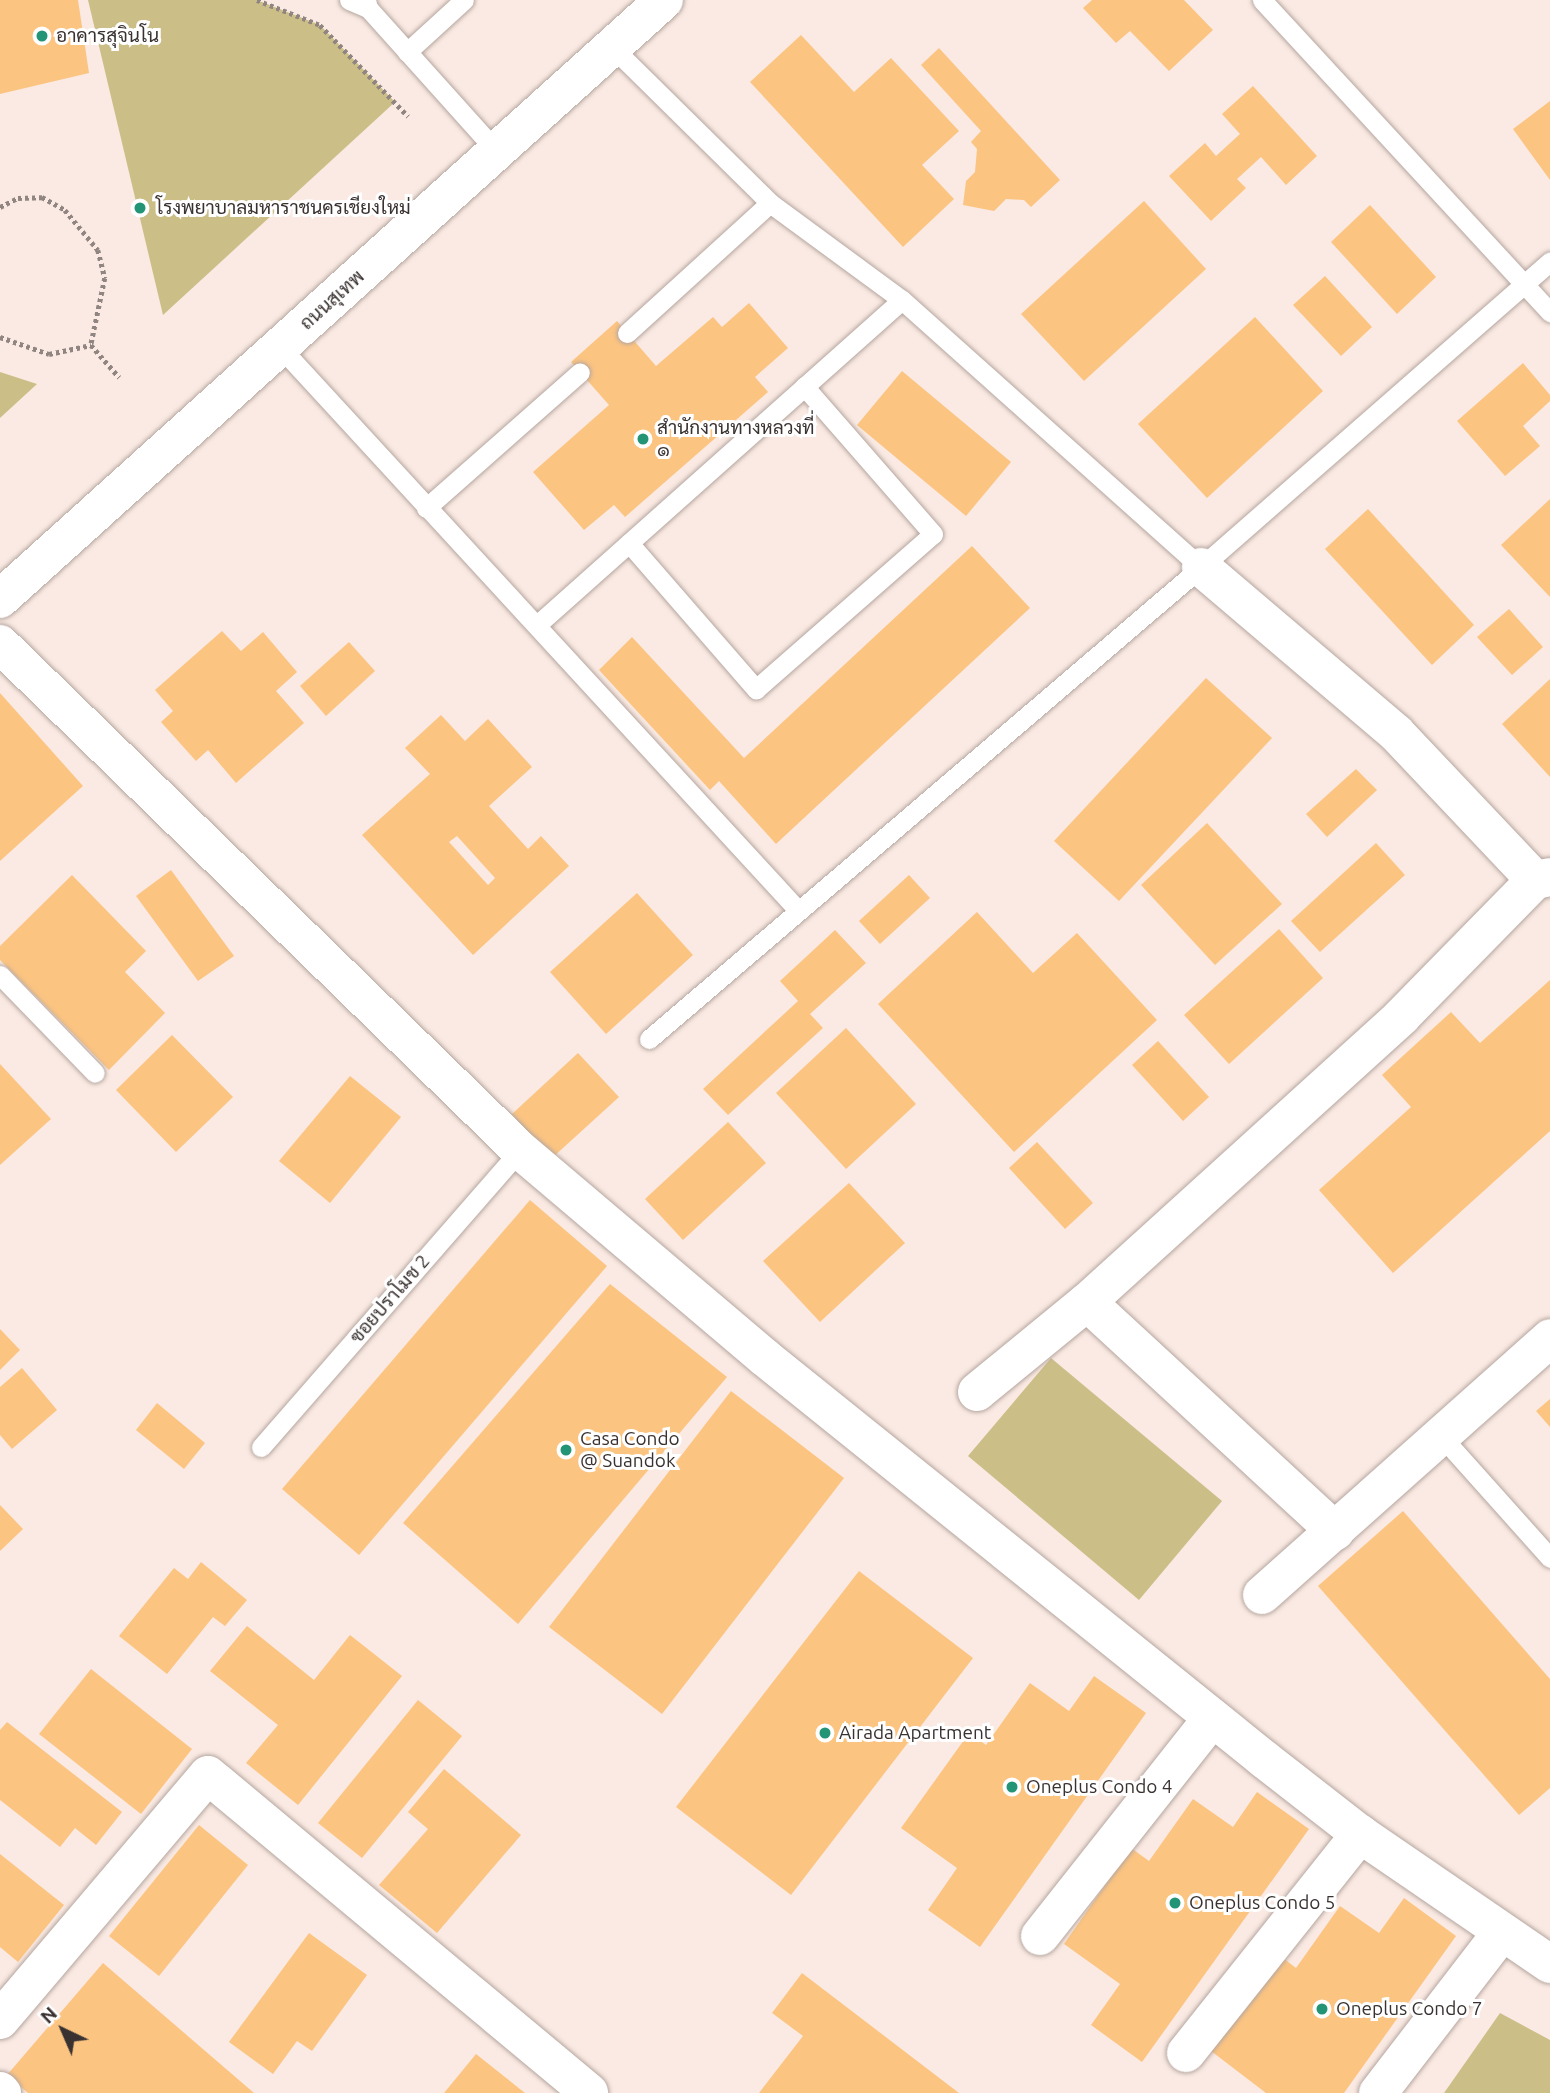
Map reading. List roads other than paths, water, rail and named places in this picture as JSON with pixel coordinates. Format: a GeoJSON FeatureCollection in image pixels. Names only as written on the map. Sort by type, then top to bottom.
{"type":"FeatureCollection","features":[{"type":"Feature","properties":{"kind":"street","name":"ถนนสุเทพ"},"geometry":{"type":"LineString","coordinates":[[0,599],[664,0]]}},
{"type":"Feature","properties":{"kind":"street"},"geometry":{"type":"LineString","coordinates":[[977,1392],[1087,1302],[1402,1016],[1543,879],[1396,733],[1201,567]]}},
{"type":"Feature","properties":{"kind":"street"},"geometry":{"type":"LineString","coordinates":[[0,644],[520,1150],[764,1357],[1212,1718],[1360,1834],[1550,1964]]}},
{"type":"Feature","properties":{"kind":"street"},"geometry":{"type":"LineString","coordinates":[[1087,1302],[1335,1531]]}},
{"type":"Feature","properties":{"kind":"street"},"geometry":{"type":"LineString","coordinates":[[1262,1595],[1550,1338]]}},
{"type":"Feature","properties":{"kind":"street"},"geometry":{"type":"LineString","coordinates":[[1040,1936],[1212,1718]]}},
{"type":"Feature","properties":{"kind":"street"},"geometry":{"type":"LineString","coordinates":[[0,2020],[208,1775],[589,2093]]}},
{"type":"Feature","properties":{"kind":"street"},"geometry":{"type":"LineString","coordinates":[[1186,2053],[1360,1834]]}},
{"type":"Feature","properties":{"kind":"street"},"geometry":{"type":"LineString","coordinates":[[1378,2093],[1502,1932]]}},
{"type":"Feature","properties":{"kind":"lane"},"geometry":{"type":"LineString","coordinates":[[349,0],[367,4],[497,152]]}},
{"type":"Feature","properties":{"kind":"lane"},"geometry":{"type":"LineString","coordinates":[[407,52],[464,0]]}},
{"type":"Feature","properties":{"kind":"lane"},"geometry":{"type":"LineString","coordinates":[[1262,0],[1550,312]]}},
{"type":"Feature","properties":{"kind":"lane"},"geometry":{"type":"LineString","coordinates":[[612,47],[770,203],[902,300],[1201,567]]}},
{"type":"Feature","properties":{"kind":"lane"},"geometry":{"type":"LineString","coordinates":[[627,333],[770,203]]}},
{"type":"Feature","properties":{"kind":"lane"},"geometry":{"type":"LineString","coordinates":[[649,1038],[796,908],[1201,567],[1550,261]]}},
{"type":"Feature","properties":{"kind":"lane"},"geometry":{"type":"LineString","coordinates":[[538,624],[902,300]]}},
{"type":"Feature","properties":{"kind":"lane"},"geometry":{"type":"LineString","coordinates":[[280,347],[426,508],[538,624],[796,908]]}},
{"type":"Feature","properties":{"kind":"lane"},"geometry":{"type":"LineString","coordinates":[[426,508],[580,372]]}},
{"type":"Feature","properties":{"kind":"lane"},"geometry":{"type":"LineString","coordinates":[[629,542],[756,688],[933,534],[804,386]]}},
{"type":"Feature","properties":{"kind":"lane"},"geometry":{"type":"LineString","coordinates":[[0,975],[95,1073]]}},
{"type":"Feature","properties":{"kind":"lane","name":"ซอยปราโมช 2"},"geometry":{"type":"LineString","coordinates":[[261,1447],[520,1150]]}},
{"type":"Feature","properties":{"kind":"lane"},"geometry":{"type":"LineString","coordinates":[[1442,1437],[1550,1558]]}},
{"type":"Feature","properties":{"kind":"place","name":"อาคารสุจินโน"},"geometry":{"type":"Point","coordinates":[42,36]}},
{"type":"Feature","properties":{"kind":"place","name":"โรงพยาบาลมหาราชนครเชียงใหม่"},"geometry":{"type":"Point","coordinates":[140,208]}},
{"type":"Feature","properties":{"kind":"place","name":"สำนักงานทางหลวงที่ ๑"},"geometry":{"type":"Point","coordinates":[643,439]}},
{"type":"Feature","properties":{"kind":"place","name":"Casa Condo @ Suandok"},"geometry":{"type":"Point","coordinates":[566,1450]}},
{"type":"Feature","properties":{"kind":"place","name":"Airada Apartment"},"geometry":{"type":"Point","coordinates":[825,1733]}},
{"type":"Feature","properties":{"kind":"place","name":"Oneplus Condo 4"},"geometry":{"type":"Point","coordinates":[1012,1787]}},
{"type":"Feature","properties":{"kind":"place","name":"Oneplus Condo 5"},"geometry":{"type":"Point","coordinates":[1175,1903]}},
{"type":"Feature","properties":{"kind":"place","name":"Oneplus Condo 7"},"geometry":{"type":"Point","coordinates":[1322,2009]}}]}
